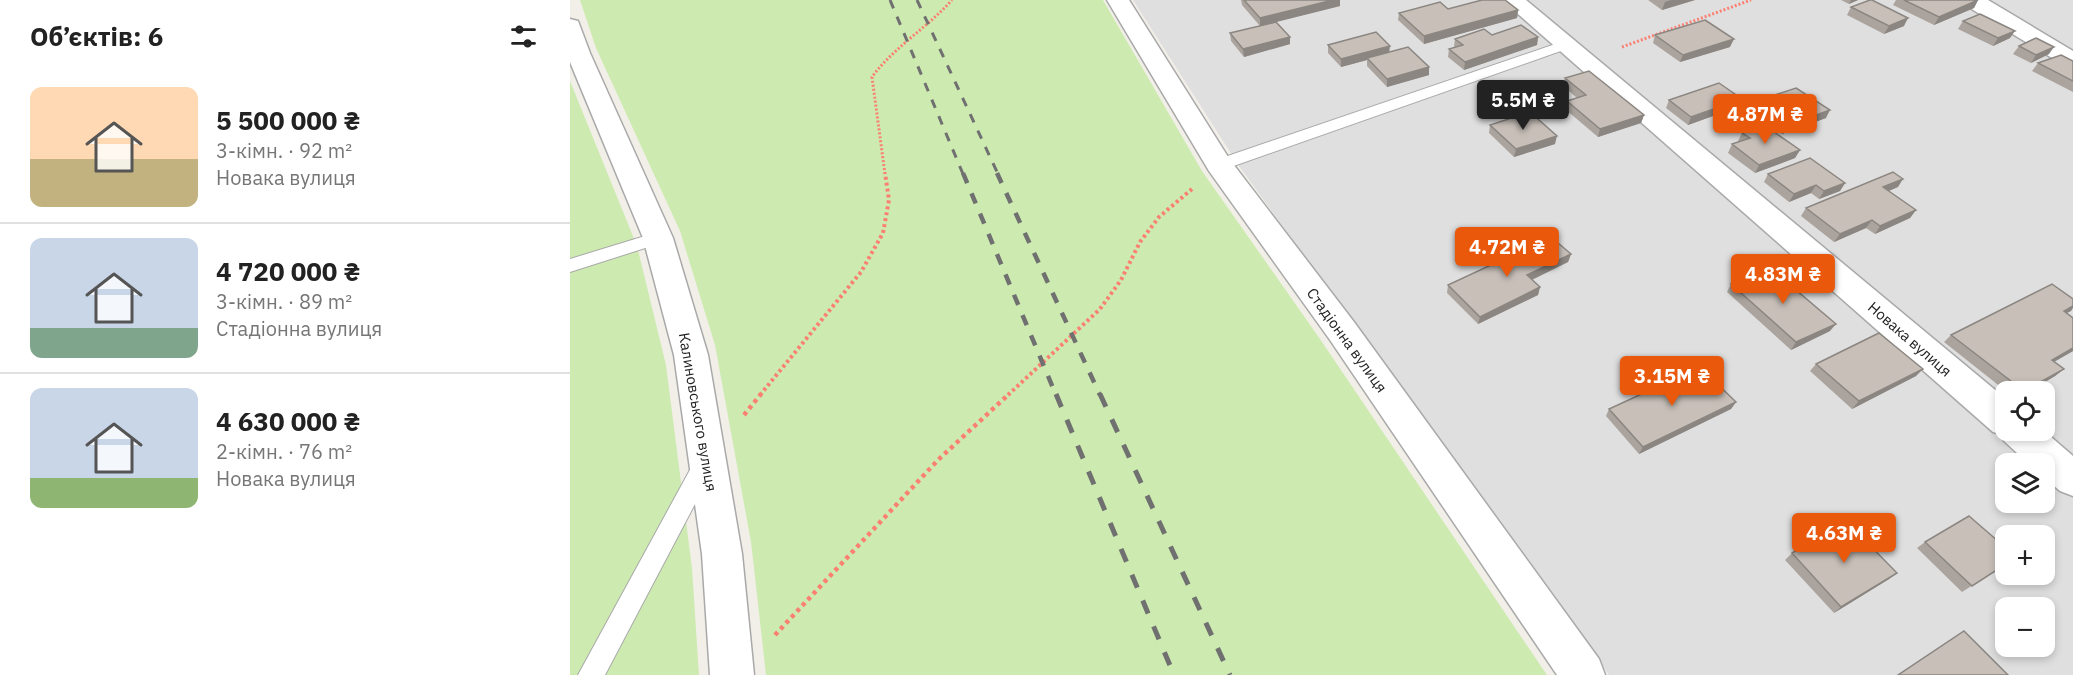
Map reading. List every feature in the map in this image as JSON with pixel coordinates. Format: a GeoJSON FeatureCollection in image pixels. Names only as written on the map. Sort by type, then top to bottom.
{"type":"FeatureCollection","features":[{"type":"Feature","properties":{"kind":"street","name":"Стадіонна вулиця"},"geometry":{"type":"LineString","coordinates":[[1118,0],[1219,165],[1342,331],[1583,675]]}},
{"type":"Feature","properties":{"kind":"street","name":"Новака вулиця"},"geometry":{"type":"LineString","coordinates":[[1513,0],[1995,412]]}},
{"type":"Feature","properties":{"kind":"street"},"geometry":{"type":"LineString","coordinates":[[1973,0],[2073,61]]}},
{"type":"Feature","properties":{"kind":"street","name":"Калиновського вулиця"},"geometry":{"type":"LineString","coordinates":[[570,26],[578,53],[658,238],[691,355],[722,554],[732,675]]}},
{"type":"Feature","properties":{"kind":"street"},"geometry":{"type":"LineString","coordinates":[[2030,441],[2073,479]]}},
{"type":"Feature","properties":{"kind":"lane"},"geometry":{"type":"LineString","coordinates":[[1219,165],[1576,52]]}},
{"type":"Feature","properties":{"kind":"lane"},"geometry":{"type":"LineString","coordinates":[[570,266],[658,238]]}},
{"type":"Feature","properties":{"kind":"lane"},"geometry":{"type":"LineString","coordinates":[[591,675],[708,460]]}},
{"type":"Feature","properties":{"kind":"path"},"geometry":{"type":"LineString","coordinates":[[708,460],[861,273],[883,233],[890,200],[872,77],[882,62],[941,13],[952,0]]}},
{"type":"Feature","properties":{"kind":"path"},"geometry":{"type":"LineString","coordinates":[[1576,52],[1751,0]]}},
{"type":"Feature","properties":{"kind":"path"},"geometry":{"type":"LineString","coordinates":[[770,641],[938,460],[1100,309],[1121,280],[1140,242],[1158,218],[1219,165]]}},
{"type":"Feature","properties":{"kind":"shaded area"},"geometry":{"type":"Polygon","coordinates":[[[1133,0],[2073,0],[2073,675],[1609,675],[1239,166],[1133,0]]]}},
{"type":"Feature","properties":{"kind":"green space"},"geometry":{"type":"Polygon","coordinates":[[[580,0],[1103,0],[1202,171],[1320,339],[1547,675],[766,675],[751,542],[715,345],[680,231],[596,48],[580,0]]]}},
{"type":"Feature","properties":{"kind":"green space"},"geometry":{"type":"Polygon","coordinates":[[[570,81],[637,246],[666,365],[692,568],[699,675],[570,675],[570,81]]]}},
{"type":"Feature","properties":{"kind":"building"},"geometry":{"type":"Polygon","coordinates":[[[1244,0],[1333,0],[1260,18],[1244,0]]]}},
{"type":"Feature","properties":{"kind":"building"},"geometry":{"type":"Polygon","coordinates":[[[1482,0],[1505,0],[1518,10],[1424,36],[1399,13],[1440,2],[1448,9],[1482,0]]]}},
{"type":"Feature","properties":{"kind":"building"},"geometry":{"type":"Polygon","coordinates":[[[1870,0],[1908,18],[1889,26],[1851,7],[1870,0]]]}},
{"type":"Feature","properties":{"kind":"building"},"geometry":{"type":"Polygon","coordinates":[[[1904,0],[1978,0],[1939,17],[1904,0]]]}},
{"type":"Feature","properties":{"kind":"building"},"geometry":{"type":"Polygon","coordinates":[[[1980,14],[2015,31],[1998,38],[1963,21],[1980,14]]]}},
{"type":"Feature","properties":{"kind":"building"},"geometry":{"type":"Polygon","coordinates":[[[1705,20],[1734,39],[1683,55],[1655,35],[1705,20]]]}},
{"type":"Feature","properties":{"kind":"building"},"geometry":{"type":"Polygon","coordinates":[[[1276,22],[1290,37],[1243,49],[1230,33],[1276,22]]]}},
{"type":"Feature","properties":{"kind":"building"},"geometry":{"type":"Polygon","coordinates":[[[1521,25],[1538,37],[1465,62],[1449,49],[1463,45],[1455,39],[1484,29],[1492,35],[1521,25]]]}},
{"type":"Feature","properties":{"kind":"building"},"geometry":{"type":"Polygon","coordinates":[[[1376,32],[1390,46],[1341,59],[1328,45],[1376,32]]]}},
{"type":"Feature","properties":{"kind":"building"},"geometry":{"type":"Polygon","coordinates":[[[2036,38],[2054,47],[2036,55],[2019,46],[2036,38]]]}},
{"type":"Feature","properties":{"kind":"building"},"geometry":{"type":"Polygon","coordinates":[[[1408,47],[1429,67],[1387,79],[1367,58],[1408,47]]]}},
{"type":"Feature","properties":{"kind":"building"},"geometry":{"type":"Polygon","coordinates":[[[2061,55],[2073,61],[2073,81],[2038,63],[2061,55]]]}},
{"type":"Feature","properties":{"kind":"building"},"geometry":{"type":"Polygon","coordinates":[[[1589,71],[1644,115],[1600,129],[1567,101],[1586,95],[1565,78],[1589,71]]]}},
{"type":"Feature","properties":{"kind":"building"},"geometry":{"type":"Polygon","coordinates":[[[1719,83],[1742,99],[1691,117],[1669,100],[1719,83]]]}},
{"type":"Feature","properties":{"kind":"building"},"geometry":{"type":"Polygon","coordinates":[[[1796,88],[1830,110],[1786,126],[1768,114],[1778,110],[1763,99],[1796,88]]]}},
{"type":"Feature","properties":{"kind":"building"},"geometry":{"type":"Polygon","coordinates":[[[1530,112],[1557,136],[1516,149],[1490,125],[1530,112]]]}},
{"type":"Feature","properties":{"kind":"building"},"geometry":{"type":"Polygon","coordinates":[[[1764,125],[1800,150],[1759,165],[1732,144],[1750,138],[1742,133],[1764,125]]]}},
{"type":"Feature","properties":{"kind":"building"},"geometry":{"type":"Polygon","coordinates":[[[1810,158],[1845,183],[1824,191],[1816,185],[1794,194],[1768,174],[1810,158]]]}},
{"type":"Feature","properties":{"kind":"building"},"geometry":{"type":"Polygon","coordinates":[[[1893,172],[1903,179],[1883,187],[1916,210],[1880,226],[1872,220],[1840,234],[1806,208],[1893,172]]]}},
{"type":"Feature","properties":{"kind":"building"},"geometry":{"type":"Polygon","coordinates":[[[1551,237],[1571,254],[1527,275],[1540,287],[1480,317],[1448,285],[1551,237]]]}},
{"type":"Feature","properties":{"kind":"building"},"geometry":{"type":"Polygon","coordinates":[[[1770,268],[1836,324],[1796,342],[1731,284],[1770,268]]]}},
{"type":"Feature","properties":{"kind":"building"},"geometry":{"type":"Polygon","coordinates":[[[2052,284],[2073,299],[2073,306],[2064,311],[2073,318],[2073,348],[2052,360],[2064,369],[2042,381],[2011,381],[1951,335],[2052,284]]]}},
{"type":"Feature","properties":{"kind":"building"},"geometry":{"type":"Polygon","coordinates":[[[1879,333],[1923,369],[1859,401],[1816,364],[1879,333]]]}},
{"type":"Feature","properties":{"kind":"building"},"geometry":{"type":"Polygon","coordinates":[[[1700,367],[1736,402],[1643,447],[1609,409],[1700,367]]]}},
{"type":"Feature","properties":{"kind":"building"},"geometry":{"type":"Polygon","coordinates":[[[1969,516],[1995,538],[1995,571],[1972,586],[1925,542],[1969,516]]]}},
{"type":"Feature","properties":{"kind":"building"},"geometry":{"type":"Polygon","coordinates":[[[1847,522],[1897,573],[1841,607],[1792,553],[1847,522]]]}},
{"type":"Feature","properties":{"kind":"building"},"geometry":{"type":"Polygon","coordinates":[[[1964,631],[2008,675],[1898,675],[1964,631]]]}},
{"type":"Feature","properties":{"kind":"railway"},"geometry":{"type":"LineString","coordinates":[[890,0],[963,174]]}},
{"type":"Feature","properties":{"kind":"railway"},"geometry":{"type":"LineString","coordinates":[[917,0],[998,174]]}},
{"type":"Feature","properties":{"kind":"railway"},"geometry":{"type":"LineString","coordinates":[[963,173],[1056,395]]}},
{"type":"Feature","properties":{"kind":"railway"},"geometry":{"type":"LineString","coordinates":[[997,173],[1100,395]]}},
{"type":"Feature","properties":{"kind":"railway"},"geometry":{"type":"LineString","coordinates":[[1056,394],[1174,675]]}},
{"type":"Feature","properties":{"kind":"railway"},"geometry":{"type":"LineString","coordinates":[[1100,394],[1230,675]]}}]}
